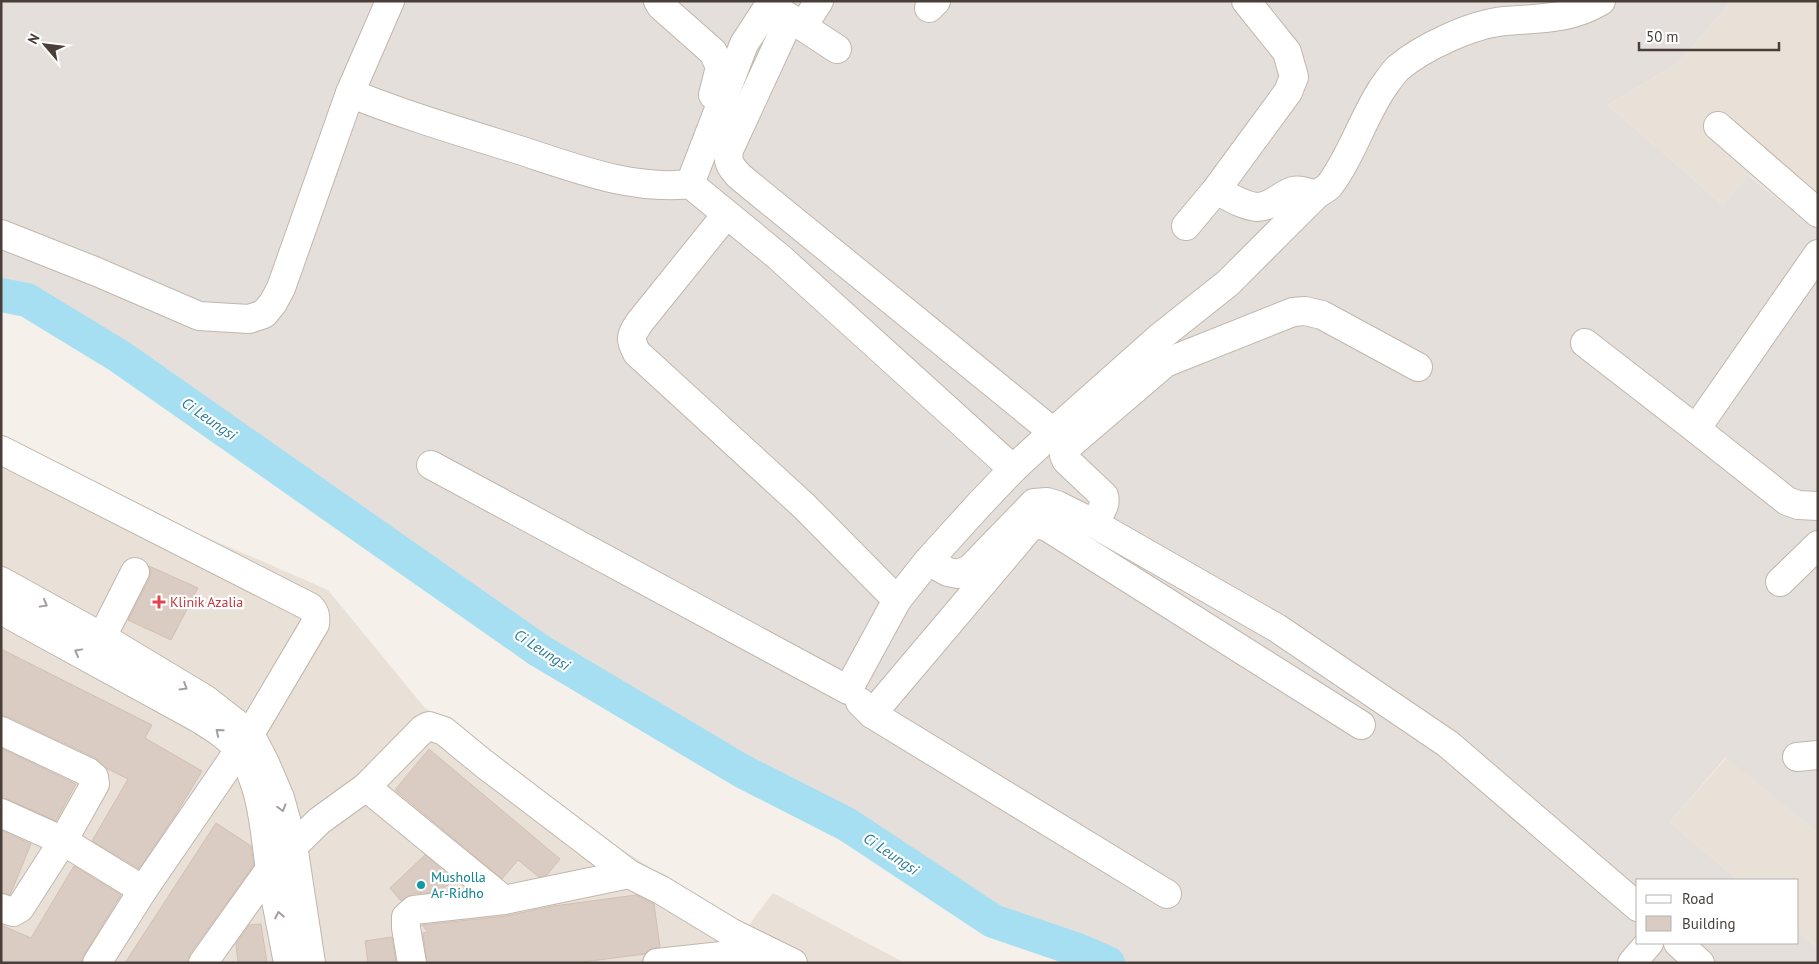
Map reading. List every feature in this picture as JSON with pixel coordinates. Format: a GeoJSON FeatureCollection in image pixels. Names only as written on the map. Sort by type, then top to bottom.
{"type":"FeatureCollection","features":[{"type":"Feature","properties":{"kind":"street"},"geometry":{"type":"LineString","coordinates":[[1,234],[97,272],[199,316],[249,319],[264,314],[273,303],[281,288],[350,94],[390,1]]}},
{"type":"Feature","properties":{"kind":"street"},"geometry":{"type":"LineString","coordinates":[[658,1],[661,6],[713,52],[720,67],[713,96],[682,185]]}},
{"type":"Feature","properties":{"kind":"street"},"geometry":{"type":"LineString","coordinates":[[819,1],[797,22],[729,150],[727,160],[730,166],[739,176],[1052,432]]}},
{"type":"Feature","properties":{"kind":"street"},"geometry":{"type":"LineString","coordinates":[[1186,226],[1216,190],[1288,92],[1294,77],[1287,52],[1246,1]]}},
{"type":"Feature","properties":{"kind":"street"},"geometry":{"type":"LineString","coordinates":[[848,690],[897,600],[928,562],[1013,469],[1160,337],[1228,282],[1316,194],[1328,187],[1367,115],[1386,83],[1397,69],[1414,57],[1454,35],[1475,28],[1503,21],[1550,19],[1590,8],[1601,1]]}},
{"type":"Feature","properties":{"kind":"street"},"geometry":{"type":"LineString","coordinates":[[682,185],[744,44],[768,7],[773,7],[837,49]]}},
{"type":"Feature","properties":{"kind":"street"},"geometry":{"type":"LineString","coordinates":[[350,94],[394,111],[606,177],[682,185],[726,215],[778,257],[1013,469]]}},
{"type":"Feature","properties":{"kind":"street"},"geometry":{"type":"LineString","coordinates":[[1718,126],[1818,213]]}},
{"type":"Feature","properties":{"kind":"street"},"geometry":{"type":"LineString","coordinates":[[1216,190],[1250,206],[1259,207],[1275,202],[1293,191],[1300,190],[1316,194]]}},
{"type":"Feature","properties":{"kind":"street"},"geometry":{"type":"LineString","coordinates":[[726,215],[639,323],[632,335],[631,342],[636,353],[804,506],[897,600]]}},
{"type":"Feature","properties":{"kind":"street"},"geometry":{"type":"LineString","coordinates":[[1696,428],[1818,254]]}},
{"type":"Feature","properties":{"kind":"street"},"geometry":{"type":"LineString","coordinates":[[1093,523],[1106,501],[1104,496],[1066,460],[1065,450],[1165,363],[1293,312],[1305,311],[1322,314],[1418,367]]}},
{"type":"Feature","properties":{"kind":"street"},"geometry":{"type":"LineString","coordinates":[[1585,343],[1696,428],[1787,502],[1798,505],[1818,506]]}},
{"type":"Feature","properties":{"kind":"street"},"geometry":{"type":"LineString","coordinates":[[1,450],[310,607],[314,612],[314,624],[244,742],[143,890],[97,963]]}},
{"type":"Feature","properties":{"kind":"street"},"geometry":{"type":"LineString","coordinates":[[431,465],[848,690],[872,714],[1168,894]]}},
{"type":"Feature","properties":{"kind":"street"},"geometry":{"type":"LineString","coordinates":[[928,562],[948,572],[958,574],[970,569],[1034,502],[1047,502],[1057,505],[1093,523],[1277,628],[1448,744],[1636,905]]}},
{"type":"Feature","properties":{"kind":"street"},"geometry":{"type":"LineString","coordinates":[[872,714],[1030,527],[1040,524],[1361,725]]}},
{"type":"Feature","properties":{"kind":"street"},"geometry":{"type":"LineString","coordinates":[[1780,582],[1818,545]]}},
{"type":"Feature","properties":{"kind":"street"},"geometry":{"type":"LineString","coordinates":[[102,637],[134,572]]}},
{"type":"Feature","properties":{"kind":"street"},"geometry":{"type":"LineString","coordinates":[[1,581],[102,637],[205,699],[265,763],[280,798],[293,845],[311,963]]}},
{"type":"Feature","properties":{"kind":"street"},"geometry":{"type":"LineString","coordinates":[[1,610],[217,730],[244,742]]}},
{"type":"Feature","properties":{"kind":"street"},"geometry":{"type":"LineString","coordinates":[[1258,660],[1277,628]]}},
{"type":"Feature","properties":{"kind":"street"},"geometry":{"type":"LineString","coordinates":[[203,963],[270,869],[319,821],[366,787],[423,729],[430,726],[444,731],[629,874],[661,890],[706,918],[793,963]]}},
{"type":"Feature","properties":{"kind":"street"},"geometry":{"type":"LineString","coordinates":[[1,731],[88,772],[94,776],[95,784],[20,908],[13,912],[1,908]]}},
{"type":"Feature","properties":{"kind":"street"},"geometry":{"type":"LineString","coordinates":[[244,742],[250,773],[261,804],[270,869],[288,963]]}},
{"type":"Feature","properties":{"kind":"street"},"geometry":{"type":"LineString","coordinates":[[366,787],[504,900]]}},
{"type":"Feature","properties":{"kind":"street"},"geometry":{"type":"LineString","coordinates":[[1,813],[62,841],[143,890]]}},
{"type":"Feature","properties":{"kind":"street"},"geometry":{"type":"LineString","coordinates":[[412,963],[406,917],[414,910],[504,900],[629,874]]}},
{"type":"Feature","properties":{"kind":"street"},"geometry":{"type":"LineString","coordinates":[[1632,963],[1647,944]]}},
{"type":"Feature","properties":{"kind":"street"},"geometry":{"type":"LineString","coordinates":[[1679,944],[1700,963]]}},
{"type":"Feature","properties":{"kind":"street"},"geometry":{"type":"LineString","coordinates":[[657,963],[767,950]]}},
{"type":"Feature","properties":{"kind":"shaded area"},"geometry":{"type":"Polygon","coordinates":[[[1,1],[1732,1],[1678,63],[1608,105],[1723,205],[1749,176],[1818,231],[1818,833],[1726,757],[1670,822],[1737,879],[1636,879],[1636,944],[1799,944],[1799,932],[1818,948],[1818,963],[1096,963],[993,921],[848,825],[617,697],[394,549],[119,356],[27,300],[1,295],[1,1]]]}},
{"type":"Feature","properties":{"kind":"shaded area"},"geometry":{"type":"Polygon","coordinates":[[[1732,1],[1818,1],[1818,231],[1750,176],[1723,205],[1608,105],[1678,63],[1732,1]]]}},
{"type":"Feature","properties":{"kind":"shaded area"},"geometry":{"type":"Polygon","coordinates":[[[1,448],[328,590],[424,707],[530,789],[745,930],[773,893],[905,963],[1,963],[1,448]]]}},
{"type":"Feature","properties":{"kind":"shaded area"},"geometry":{"type":"Polygon","coordinates":[[[1727,757],[1818,833],[1818,948],[1799,932],[1799,879],[1737,879],[1670,822],[1727,757]]]}},
{"type":"Feature","properties":{"kind":"building","name":"Klinik Azalia"},"geometry":{"type":"Polygon","coordinates":[[[149,566],[198,588],[171,640],[128,620],[149,579],[151,572],[149,566]]]}},
{"type":"Feature","properties":{"kind":"building"},"geometry":{"type":"Polygon","coordinates":[[[1,649],[152,725],[145,738],[202,771],[139,869],[92,841],[128,779],[106,768],[95,758],[8,717],[1,716],[1,649]]]}},
{"type":"Feature","properties":{"kind":"building"},"geometry":{"type":"Polygon","coordinates":[[[1,748],[76,784],[56,821],[1,798],[1,748]]]}},
{"type":"Feature","properties":{"kind":"building"},"geometry":{"type":"Polygon","coordinates":[[[429,749],[560,859],[547,875],[539,877],[518,860],[502,879],[395,790],[429,749]]]}},
{"type":"Feature","properties":{"kind":"building"},"geometry":{"type":"Polygon","coordinates":[[[216,823],[251,846],[254,865],[190,954],[188,963],[125,963],[216,823]]]}},
{"type":"Feature","properties":{"kind":"building"},"geometry":{"type":"Polygon","coordinates":[[[1,830],[31,844],[10,895],[1,893],[1,830]]]}},
{"type":"Feature","properties":{"kind":"building","name":"Musholla Ar-Ridho"},"geometry":{"type":"Polygon","coordinates":[[[425,855],[452,882],[438,892],[412,894],[401,901],[390,888],[425,855]]]}},
{"type":"Feature","properties":{"kind":"building"},"geometry":{"type":"Polygon","coordinates":[[[74,866],[121,895],[81,963],[1,963],[1,925],[31,938],[74,866]]]}},
{"type":"Feature","properties":{"kind":"building"},"geometry":{"type":"Polygon","coordinates":[[[636,895],[654,904],[660,947],[648,950],[645,954],[575,963],[427,963],[423,933],[428,932],[422,925],[506,916],[553,906],[636,895]]]}},
{"type":"Feature","properties":{"kind":"building"},"geometry":{"type":"Polygon","coordinates":[[[261,924],[267,963],[238,963],[236,944],[249,925],[261,924]]]}},
{"type":"Feature","properties":{"kind":"building"},"geometry":{"type":"Polygon","coordinates":[[[392,937],[396,963],[368,963],[365,941],[392,937]]]}},
{"type":"Feature","properties":{"kind":"waterway","name":"Ci Leungsi"},"geometry":{"type":"LineString","coordinates":[[1,295],[27,300],[119,356],[540,651],[742,771],[848,825],[993,921],[1078,950],[1108,963]]}},
{"type":"Feature","properties":{"kind":"place","name":"Klinik Azalia"},"geometry":{"type":"Point","coordinates":[159,602]}},
{"type":"Feature","properties":{"kind":"place","name":"Musholla Ar-Ridho"},"geometry":{"type":"Point","coordinates":[421,885]}}]}
